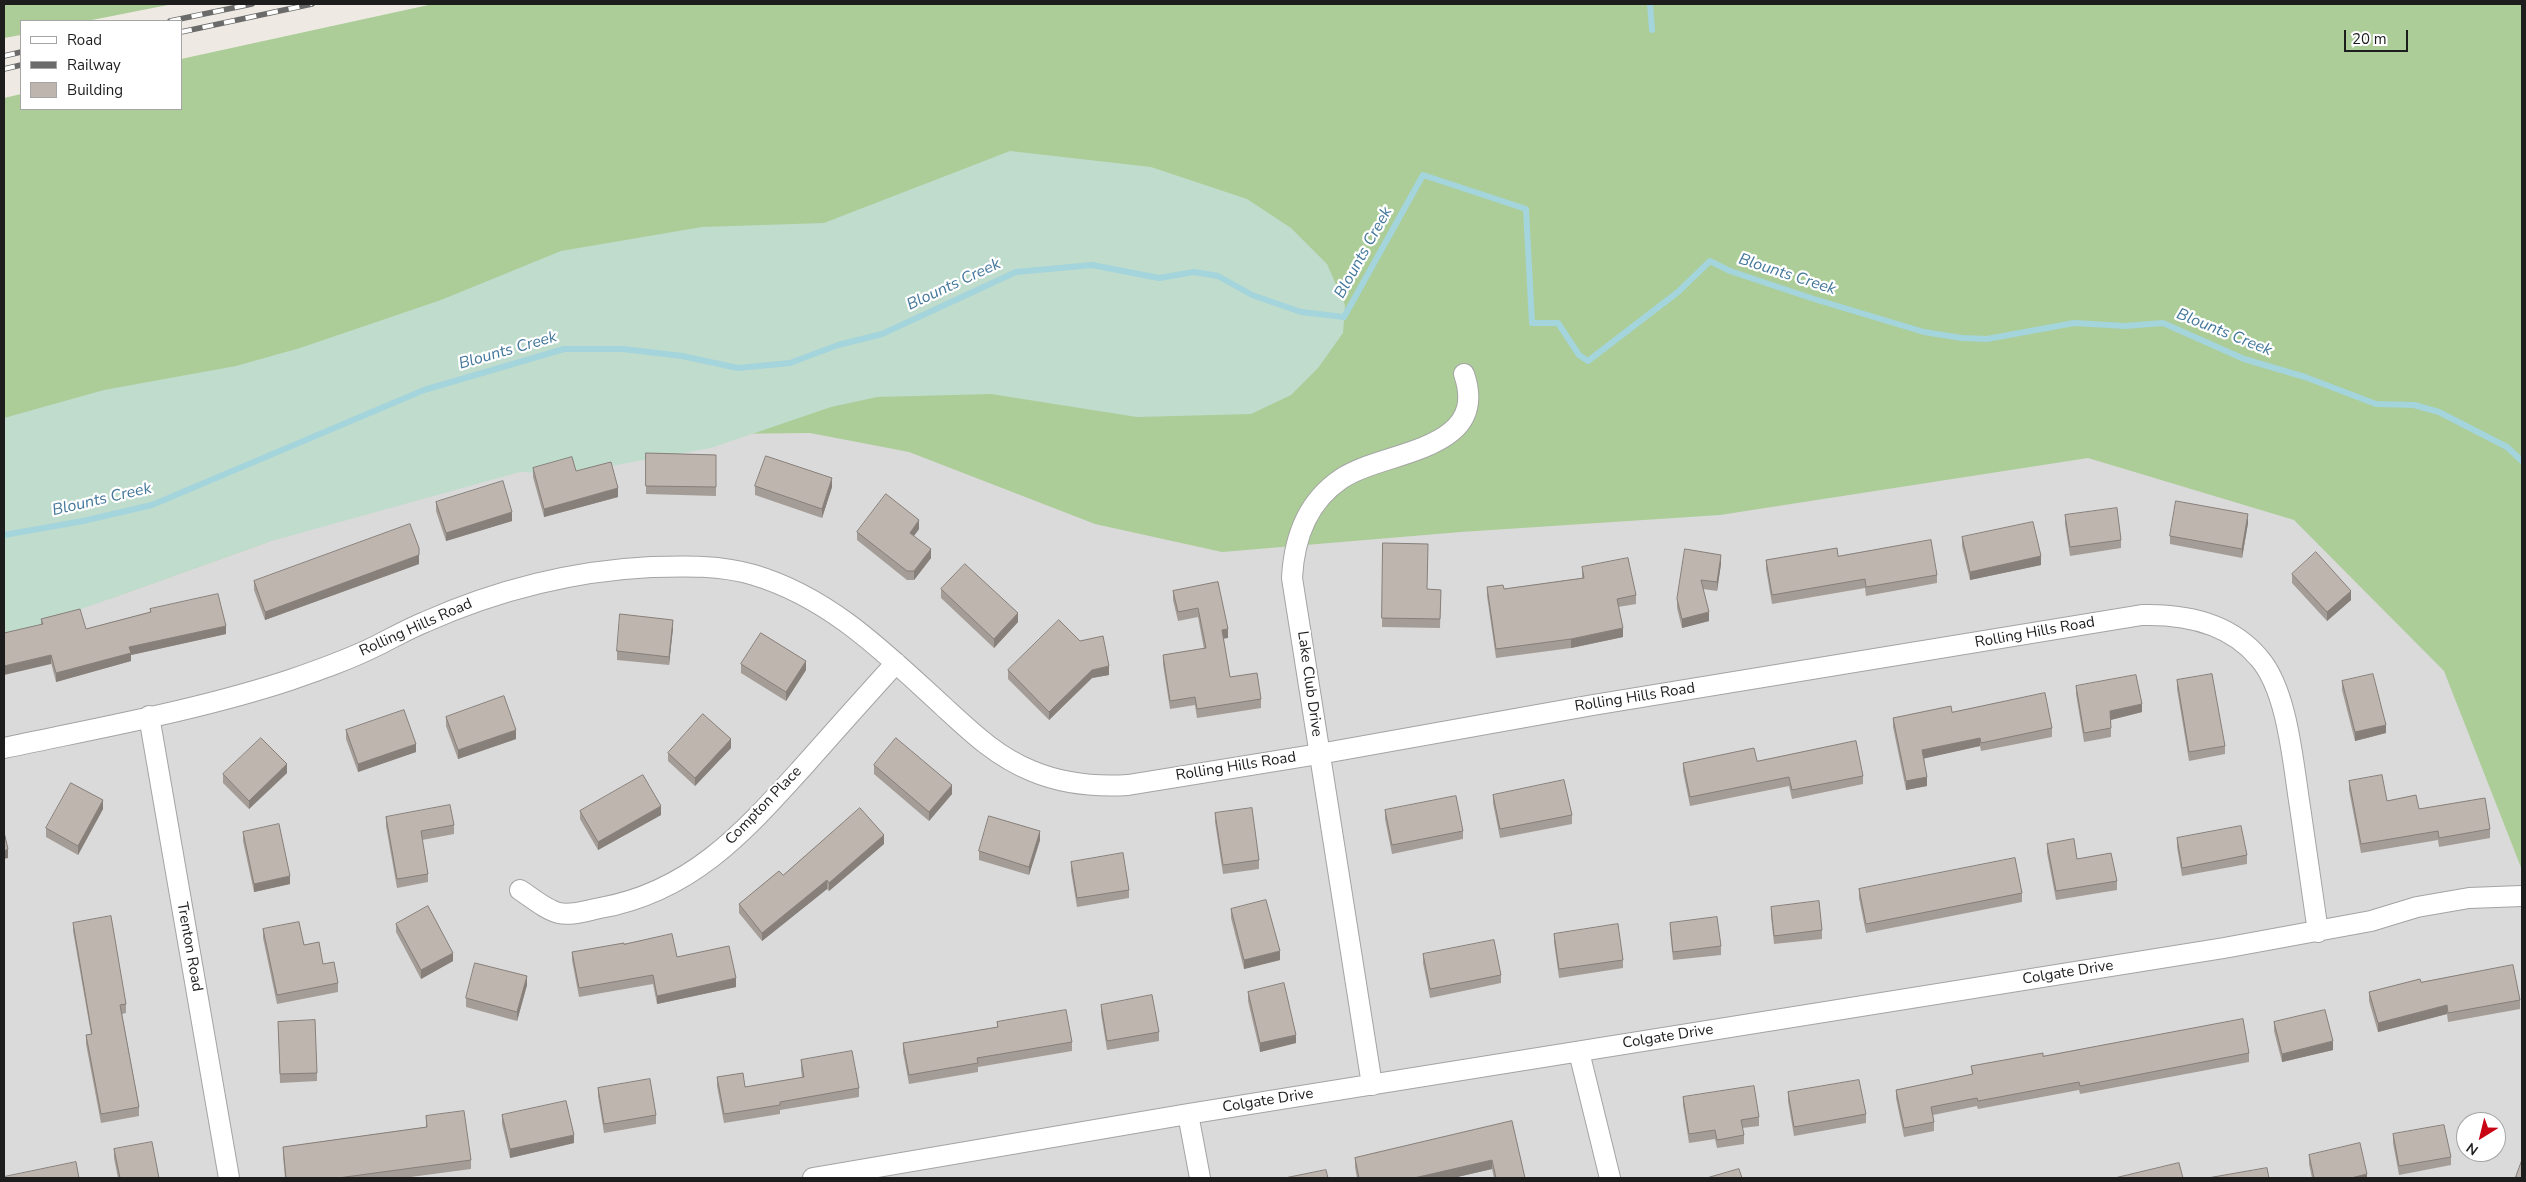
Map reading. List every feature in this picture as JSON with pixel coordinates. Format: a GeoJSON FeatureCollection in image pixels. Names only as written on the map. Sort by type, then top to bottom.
{"type":"FeatureCollection","features":[{"type":"Feature","properties":{"kind":"street","name":"Lake Club Drive"},"geometry":{"type":"LineString","coordinates":[[1372,1085],[1292,578],[1293,554],[1300,531],[1311,510],[1326,491],[1341,479],[1358,470],[1437,443],[1449,435],[1461,420],[1466,406],[1468,392],[1464,374]]}},
{"type":"Feature","properties":{"kind":"street","name":"Rolling Hills Road"},"geometry":{"type":"LineString","coordinates":[[4,748],[260,690],[320,670],[373,648],[423,622],[485,598],[528,585],[580,574],[628,568],[680,566],[719,568],[752,574],[788,587],[814,600],[866,636],[984,743],[1008,759],[1034,772],[1066,782],[1099,786],[1128,785],[1319,754],[1593,705],[2142,615],[2166,614],[2190,617],[2217,627],[2242,642],[2260,658],[2272,678],[2290,739],[2318,932]]}},
{"type":"Feature","properties":{"kind":"street","name":"Compton Place"},"geometry":{"type":"LineString","coordinates":[[520,890],[559,913],[574,913],[612,906],[648,894],[687,875],[715,856],[745,831],[896,663]]}},
{"type":"Feature","properties":{"kind":"street","name":"Trenton Road"},"geometry":{"type":"LineString","coordinates":[[149,716],[229,1178]]}},
{"type":"Feature","properties":{"kind":"street","name":"Colgate Drive"},"geometry":{"type":"LineString","coordinates":[[813,1178],[1188,1114],[2318,932],[2371,921],[2435,904],[2470,898],[2522,896]]}},
{"type":"Feature","properties":{"kind":"street"},"geometry":{"type":"LineString","coordinates":[[1579,1052],[1610,1178]]}},
{"type":"Feature","properties":{"kind":"street"},"geometry":{"type":"LineString","coordinates":[[1188,1114],[1200,1178]]}},
{"type":"Feature","properties":{"kind":"shaded area"},"geometry":{"type":"Polygon","coordinates":[[[519,424],[2198,435],[2494,636],[2522,826],[2522,1178],[4,1178],[4,568],[519,424]]]}},
{"type":"Feature","properties":{"kind":"green space"},"geometry":{"type":"Polygon","coordinates":[[[4,4],[173,4],[92,20],[20,20],[20,35],[4,38],[4,4]]]}},
{"type":"Feature","properties":{"kind":"green space"},"geometry":{"type":"Polygon","coordinates":[[[433,4],[2522,4],[2522,870],[2444,671],[2294,520],[2088,458],[1720,515],[1461,532],[1222,552],[1095,524],[909,452],[810,433],[621,435],[413,471],[268,542],[109,599],[4,611],[4,98],[20,94],[20,110],[182,110],[182,59],[433,4]]]}},
{"type":"Feature","properties":{"kind":"green space"},"geometry":{"type":"Polygon","coordinates":[[[1010,151],[1151,167],[1247,199],[1291,228],[1327,264],[1345,305],[1343,333],[1318,368],[1291,395],[1251,414],[1137,417],[991,394],[877,397],[831,407],[711,448],[566,474],[520,472],[268,542],[51,620],[4,641],[4,418],[104,390],[236,366],[300,348],[441,300],[561,251],[702,227],[824,223],[1010,151]]]}},
{"type":"Feature","properties":{"kind":"building"},"geometry":{"type":"Polygon","coordinates":[[[646,453],[716,455],[716,487],[646,486],[646,453]]]}},
{"type":"Feature","properties":{"kind":"building"},"geometry":{"type":"Polygon","coordinates":[[[766,456],[832,478],[822,509],[755,486],[766,456]]]}},
{"type":"Feature","properties":{"kind":"building"},"geometry":{"type":"Polygon","coordinates":[[[572,457],[576,471],[611,462],[618,488],[544,509],[533,468],[572,457]]]}},
{"type":"Feature","properties":{"kind":"building"},"geometry":{"type":"Polygon","coordinates":[[[503,481],[512,512],[446,533],[436,502],[503,481]]]}},
{"type":"Feature","properties":{"kind":"building"},"geometry":{"type":"Polygon","coordinates":[[[886,494],[919,520],[910,533],[931,549],[914,571],[907,571],[857,532],[886,494]]]}},
{"type":"Feature","properties":{"kind":"building"},"geometry":{"type":"Polygon","coordinates":[[[2176,501],[2248,514],[2242,549],[2170,536],[2176,501]]]}},
{"type":"Feature","properties":{"kind":"building"},"geometry":{"type":"Polygon","coordinates":[[[2117,508],[2121,540],[2070,547],[2065,515],[2117,508]]]}},
{"type":"Feature","properties":{"kind":"building"},"geometry":{"type":"Polygon","coordinates":[[[2033,522],[2041,556],[1970,572],[1962,537],[2033,522]]]}},
{"type":"Feature","properties":{"kind":"building"},"geometry":{"type":"Polygon","coordinates":[[[410,524],[419,548],[419,555],[265,612],[254,581],[410,524]]]}},
{"type":"Feature","properties":{"kind":"building"},"geometry":{"type":"Polygon","coordinates":[[[1931,540],[1937,575],[1866,587],[1865,579],[1772,595],[1766,560],[1837,548],[1838,556],[1931,540]]]}},
{"type":"Feature","properties":{"kind":"building"},"geometry":{"type":"Polygon","coordinates":[[[1383,543],[1428,544],[1427,589],[1441,590],[1440,619],[1382,618],[1383,543]]]}},
{"type":"Feature","properties":{"kind":"building"},"geometry":{"type":"Polygon","coordinates":[[[1685,549],[1721,555],[1717,582],[1701,580],[1709,612],[1682,619],[1677,599],[1685,549]]]}},
{"type":"Feature","properties":{"kind":"building"},"geometry":{"type":"Polygon","coordinates":[[[2316,552],[2351,591],[2327,612],[2292,574],[2316,552]]]}},
{"type":"Feature","properties":{"kind":"building"},"geometry":{"type":"Polygon","coordinates":[[[1628,558],[1636,595],[1617,599],[1623,628],[1571,639],[1496,649],[1487,587],[1503,585],[1504,589],[1584,578],[1582,567],[1628,558]]]}},
{"type":"Feature","properties":{"kind":"building"},"geometry":{"type":"Polygon","coordinates":[[[965,564],[1018,613],[994,639],[941,589],[965,564]]]}},
{"type":"Feature","properties":{"kind":"building"},"geometry":{"type":"Polygon","coordinates":[[[1218,582],[1228,629],[1222,630],[1230,677],[1257,673],[1261,699],[1197,709],[1195,697],[1170,701],[1163,655],[1206,648],[1198,608],[1178,612],[1173,591],[1218,582]]]}},
{"type":"Feature","properties":{"kind":"building"},"geometry":{"type":"Polygon","coordinates":[[[218,594],[226,626],[129,647],[131,653],[56,673],[51,655],[4,666],[4,633],[43,624],[41,619],[80,609],[86,629],[151,612],[150,609],[218,594]]]}},
{"type":"Feature","properties":{"kind":"building"},"geometry":{"type":"Polygon","coordinates":[[[620,614],[673,620],[669,657],[617,651],[620,614]]]}},
{"type":"Feature","properties":{"kind":"building"},"geometry":{"type":"Polygon","coordinates":[[[1059,620],[1080,641],[1103,636],[1109,666],[1092,670],[1049,712],[1008,670],[1059,620]]]}},
{"type":"Feature","properties":{"kind":"building"},"geometry":{"type":"Polygon","coordinates":[[[761,633],[806,661],[786,692],[741,664],[761,633]]]}},
{"type":"Feature","properties":{"kind":"building"},"geometry":{"type":"Polygon","coordinates":[[[2212,674],[2225,746],[2189,752],[2177,680],[2212,674]]]}},
{"type":"Feature","properties":{"kind":"building"},"geometry":{"type":"Polygon","coordinates":[[[2373,674],[2386,725],[2355,732],[2342,681],[2373,674]]]}},
{"type":"Feature","properties":{"kind":"building"},"geometry":{"type":"Polygon","coordinates":[[[2136,675],[2142,704],[2110,711],[2111,728],[2084,733],[2076,686],[2136,675]]]}},
{"type":"Feature","properties":{"kind":"building"},"geometry":{"type":"Polygon","coordinates":[[[2045,693],[2052,728],[1981,743],[1980,738],[1922,750],[1927,777],[1906,781],[1893,718],[1951,706],[1952,712],[2045,693]]]}},
{"type":"Feature","properties":{"kind":"building"},"geometry":{"type":"Polygon","coordinates":[[[504,696],[516,730],[458,750],[446,717],[504,696]]]}},
{"type":"Feature","properties":{"kind":"building"},"geometry":{"type":"Polygon","coordinates":[[[404,710],[416,744],[358,764],[346,730],[404,710]]]}},
{"type":"Feature","properties":{"kind":"building"},"geometry":{"type":"Polygon","coordinates":[[[703,714],[731,739],[695,778],[668,753],[703,714]]]}},
{"type":"Feature","properties":{"kind":"building"},"geometry":{"type":"Polygon","coordinates":[[[261,738],[287,764],[249,801],[223,774],[261,738]]]}},
{"type":"Feature","properties":{"kind":"building"},"geometry":{"type":"Polygon","coordinates":[[[896,738],[952,785],[929,812],[874,765],[896,738]]]}},
{"type":"Feature","properties":{"kind":"building"},"geometry":{"type":"Polygon","coordinates":[[[1856,741],[1863,776],[1792,790],[1789,777],[1690,797],[1683,763],[1754,748],[1757,761],[1856,741]]]}},
{"type":"Feature","properties":{"kind":"building"},"geometry":{"type":"Polygon","coordinates":[[[643,775],[661,806],[598,842],[580,811],[643,775]]]}},
{"type":"Feature","properties":{"kind":"building"},"geometry":{"type":"Polygon","coordinates":[[[2382,775],[2387,801],[2416,795],[2419,809],[2485,798],[2490,829],[2439,838],[2438,831],[2361,844],[2349,781],[2382,775]]]}},
{"type":"Feature","properties":{"kind":"building"},"geometry":{"type":"Polygon","coordinates":[[[1564,780],[1572,815],[1500,829],[1493,795],[1564,780]]]}},
{"type":"Feature","properties":{"kind":"building"},"geometry":{"type":"Polygon","coordinates":[[[71,783],[103,800],[78,846],[46,828],[71,783]]]}},
{"type":"Feature","properties":{"kind":"building"},"geometry":{"type":"Polygon","coordinates":[[[1456,796],[1463,831],[1392,845],[1385,810],[1456,796]]]}},
{"type":"Feature","properties":{"kind":"building"},"geometry":{"type":"Polygon","coordinates":[[[450,805],[454,825],[421,831],[428,874],[397,879],[386,817],[450,805]]]}},
{"type":"Feature","properties":{"kind":"building"},"geometry":{"type":"Polygon","coordinates":[[[860,808],[884,835],[829,883],[827,880],[762,933],[739,904],[779,871],[783,875],[860,808]]]}},
{"type":"Feature","properties":{"kind":"building"},"geometry":{"type":"Polygon","coordinates":[[[1252,808],[1259,860],[1223,865],[1215,813],[1252,808]]]}},
{"type":"Feature","properties":{"kind":"building"},"geometry":{"type":"Polygon","coordinates":[[[989,816],[1040,831],[1029,867],[979,851],[989,816]]]}},
{"type":"Feature","properties":{"kind":"building"},"geometry":{"type":"Polygon","coordinates":[[[279,824],[290,876],[254,884],[243,832],[279,824]]]}},
{"type":"Feature","properties":{"kind":"building"},"geometry":{"type":"Polygon","coordinates":[[[2241,826],[2247,855],[2182,868],[2177,838],[2241,826]]]}},
{"type":"Feature","properties":{"kind":"building"},"geometry":{"type":"Polygon","coordinates":[[[4,832],[8,849],[4,851],[4,832]]]}},
{"type":"Feature","properties":{"kind":"building"},"geometry":{"type":"Polygon","coordinates":[[[2074,839],[2077,859],[2111,853],[2117,881],[2056,891],[2047,844],[2074,839]]]}},
{"type":"Feature","properties":{"kind":"building"},"geometry":{"type":"Polygon","coordinates":[[[1123,853],[1129,890],[1077,898],[1071,862],[1123,853]]]}},
{"type":"Feature","properties":{"kind":"building"},"geometry":{"type":"Polygon","coordinates":[[[2015,858],[2022,893],[1866,924],[1859,889],[2015,858]]]}},
{"type":"Feature","properties":{"kind":"building"},"geometry":{"type":"Polygon","coordinates":[[[1266,900],[1280,951],[1244,960],[1231,909],[1266,900]]]}},
{"type":"Feature","properties":{"kind":"building"},"geometry":{"type":"Polygon","coordinates":[[[1819,901],[1822,930],[1774,936],[1771,907],[1819,901]]]}},
{"type":"Feature","properties":{"kind":"building"},"geometry":{"type":"Polygon","coordinates":[[[428,906],[453,953],[421,970],[396,924],[428,906]]]}},
{"type":"Feature","properties":{"kind":"building"},"geometry":{"type":"Polygon","coordinates":[[[111,916],[126,1004],[120,1005],[139,1107],[101,1114],[86,1035],[92,1034],[73,923],[111,916]]]}},
{"type":"Feature","properties":{"kind":"building"},"geometry":{"type":"Polygon","coordinates":[[[1717,917],[1721,946],[1673,952],[1670,923],[1717,917]]]}},
{"type":"Feature","properties":{"kind":"building"},"geometry":{"type":"Polygon","coordinates":[[[299,922],[304,945],[319,942],[323,964],[334,962],[338,983],[277,995],[263,929],[299,922]]]}},
{"type":"Feature","properties":{"kind":"building"},"geometry":{"type":"Polygon","coordinates":[[[1618,924],[1623,960],[1559,969],[1554,934],[1618,924]]]}},
{"type":"Feature","properties":{"kind":"building"},"geometry":{"type":"Polygon","coordinates":[[[672,934],[677,957],[729,946],[736,978],[657,996],[653,975],[579,988],[572,952],[672,934]]]}},
{"type":"Feature","properties":{"kind":"building"},"geometry":{"type":"Polygon","coordinates":[[[1494,940],[1501,975],[1430,989],[1423,954],[1494,940]]]}},
{"type":"Feature","properties":{"kind":"building"},"geometry":{"type":"Polygon","coordinates":[[[475,963],[527,976],[517,1012],[466,998],[475,963]]]}},
{"type":"Feature","properties":{"kind":"building"},"geometry":{"type":"Polygon","coordinates":[[[2513,965],[2520,1000],[2448,1013],[2447,1005],[2378,1023],[2369,992],[2420,979],[2421,982],[2513,965]]]}},
{"type":"Feature","properties":{"kind":"building"},"geometry":{"type":"Polygon","coordinates":[[[1284,983],[1296,1035],[1260,1043],[1248,992],[1284,983]]]}},
{"type":"Feature","properties":{"kind":"building"},"geometry":{"type":"Polygon","coordinates":[[[1152,995],[1159,1032],[1107,1041],[1101,1005],[1152,995]]]}},
{"type":"Feature","properties":{"kind":"building"},"geometry":{"type":"Polygon","coordinates":[[[1066,1010],[1072,1042],[977,1058],[978,1063],[909,1075],[903,1043],[998,1027],[997,1022],[1066,1010]]]}},
{"type":"Feature","properties":{"kind":"building"},"geometry":{"type":"Polygon","coordinates":[[[2325,1010],[2333,1041],[2282,1054],[2274,1022],[2325,1010]]]}},
{"type":"Feature","properties":{"kind":"building"},"geometry":{"type":"Polygon","coordinates":[[[2243,1019],[2249,1053],[2080,1086],[2079,1082],[1978,1101],[1977,1098],[1931,1107],[1934,1122],[1904,1128],[1896,1090],[1973,1074],[1971,1066],[2043,1053],[2043,1056],[2243,1019]]]}},
{"type":"Feature","properties":{"kind":"building"},"geometry":{"type":"Polygon","coordinates":[[[315,1020],[317,1073],[280,1074],[278,1022],[315,1020]]]}},
{"type":"Feature","properties":{"kind":"building"},"geometry":{"type":"Polygon","coordinates":[[[852,1051],[859,1088],[780,1102],[780,1105],[724,1114],[717,1077],[743,1073],[745,1087],[804,1077],[801,1060],[852,1051]]]}},
{"type":"Feature","properties":{"kind":"building"},"geometry":{"type":"Polygon","coordinates":[[[650,1079],[656,1115],[604,1124],[598,1088],[650,1079]]]}},
{"type":"Feature","properties":{"kind":"building"},"geometry":{"type":"Polygon","coordinates":[[[1859,1080],[1866,1114],[1794,1127],[1788,1092],[1859,1080]]]}},
{"type":"Feature","properties":{"kind":"building"},"geometry":{"type":"Polygon","coordinates":[[[1754,1086],[1759,1117],[1741,1120],[1744,1135],[1717,1140],[1715,1130],[1689,1134],[1683,1097],[1754,1086]]]}},
{"type":"Feature","properties":{"kind":"building"},"geometry":{"type":"Polygon","coordinates":[[[566,1101],[574,1135],[510,1149],[502,1115],[566,1101]]]}},
{"type":"Feature","properties":{"kind":"building"},"geometry":{"type":"Polygon","coordinates":[[[464,1111],[471,1160],[338,1178],[286,1178],[283,1147],[427,1127],[426,1116],[464,1111]]]}},
{"type":"Feature","properties":{"kind":"building"},"geometry":{"type":"Polygon","coordinates":[[[1512,1121],[1525,1178],[1496,1178],[1492,1160],[1414,1178],[1359,1178],[1355,1158],[1512,1121]]]}},
{"type":"Feature","properties":{"kind":"building"},"geometry":{"type":"Polygon","coordinates":[[[2444,1125],[2451,1157],[2399,1166],[2393,1134],[2444,1125]]]}},
{"type":"Feature","properties":{"kind":"building"},"geometry":{"type":"Polygon","coordinates":[[[152,1142],[159,1178],[120,1178],[114,1149],[152,1142]]]}},
{"type":"Feature","properties":{"kind":"building"},"geometry":{"type":"Polygon","coordinates":[[[2360,1143],[2367,1174],[2351,1178],[2314,1178],[2309,1155],[2360,1143]]]}},
{"type":"Feature","properties":{"kind":"building"},"geometry":{"type":"Polygon","coordinates":[[[2522,1160],[2522,1178],[2520,1178],[2516,1177],[2522,1160]]]}},
{"type":"Feature","properties":{"kind":"building"},"geometry":{"type":"Polygon","coordinates":[[[76,1162],[79,1178],[4,1178],[4,1177],[76,1162]]]}},
{"type":"Feature","properties":{"kind":"building"},"geometry":{"type":"Polygon","coordinates":[[[2179,1163],[2183,1178],[2115,1178],[2179,1163]]]}},
{"type":"Feature","properties":{"kind":"building"},"geometry":{"type":"Polygon","coordinates":[[[2267,1168],[2269,1178],[2208,1178],[2267,1168]]]}},
{"type":"Feature","properties":{"kind":"building"},"geometry":{"type":"Polygon","coordinates":[[[1739,1169],[1742,1178],[1707,1178],[1739,1169]]]}},
{"type":"Feature","properties":{"kind":"building"},"geometry":{"type":"Polygon","coordinates":[[[1326,1170],[1328,1178],[1285,1178],[1326,1170]]]}},
{"type":"Feature","properties":{"kind":"waterway"},"geometry":{"type":"LineString","coordinates":[[1650,4],[1652,30]]}},
{"type":"Feature","properties":{"kind":"waterway","name":"Blounts Creek"},"geometry":{"type":"LineString","coordinates":[[4,535],[83,521],[152,505],[424,390],[564,349],[623,349],[682,356],[738,368],[790,363],[838,345],[882,334],[1016,272],[1092,265],[1159,278],[1194,272],[1218,276],[1252,295],[1301,312],[1344,317],[1423,175],[1526,209],[1532,323],[1558,323],[1579,355],[1588,361],[1678,292],[1710,261],[1730,271],[1814,299],[1924,332],[1962,338],[1987,339],[2074,323],[2125,326],[2163,323],[2244,359],[2305,377],[2376,404],[2414,405],[2439,412],[2507,447],[2522,461]]}},
{"type":"Feature","properties":{"kind":"railway"},"geometry":{"type":"LineString","coordinates":[[175,20],[252,4]]}},
{"type":"Feature","properties":{"kind":"railway"},"geometry":{"type":"LineString","coordinates":[[182,32],[312,4]]}},
{"type":"Feature","properties":{"kind":"railway"},"geometry":{"type":"LineString","coordinates":[[4,56],[20,52]]}},
{"type":"Feature","properties":{"kind":"railway"},"geometry":{"type":"LineString","coordinates":[[4,69],[20,65]]}}]}
